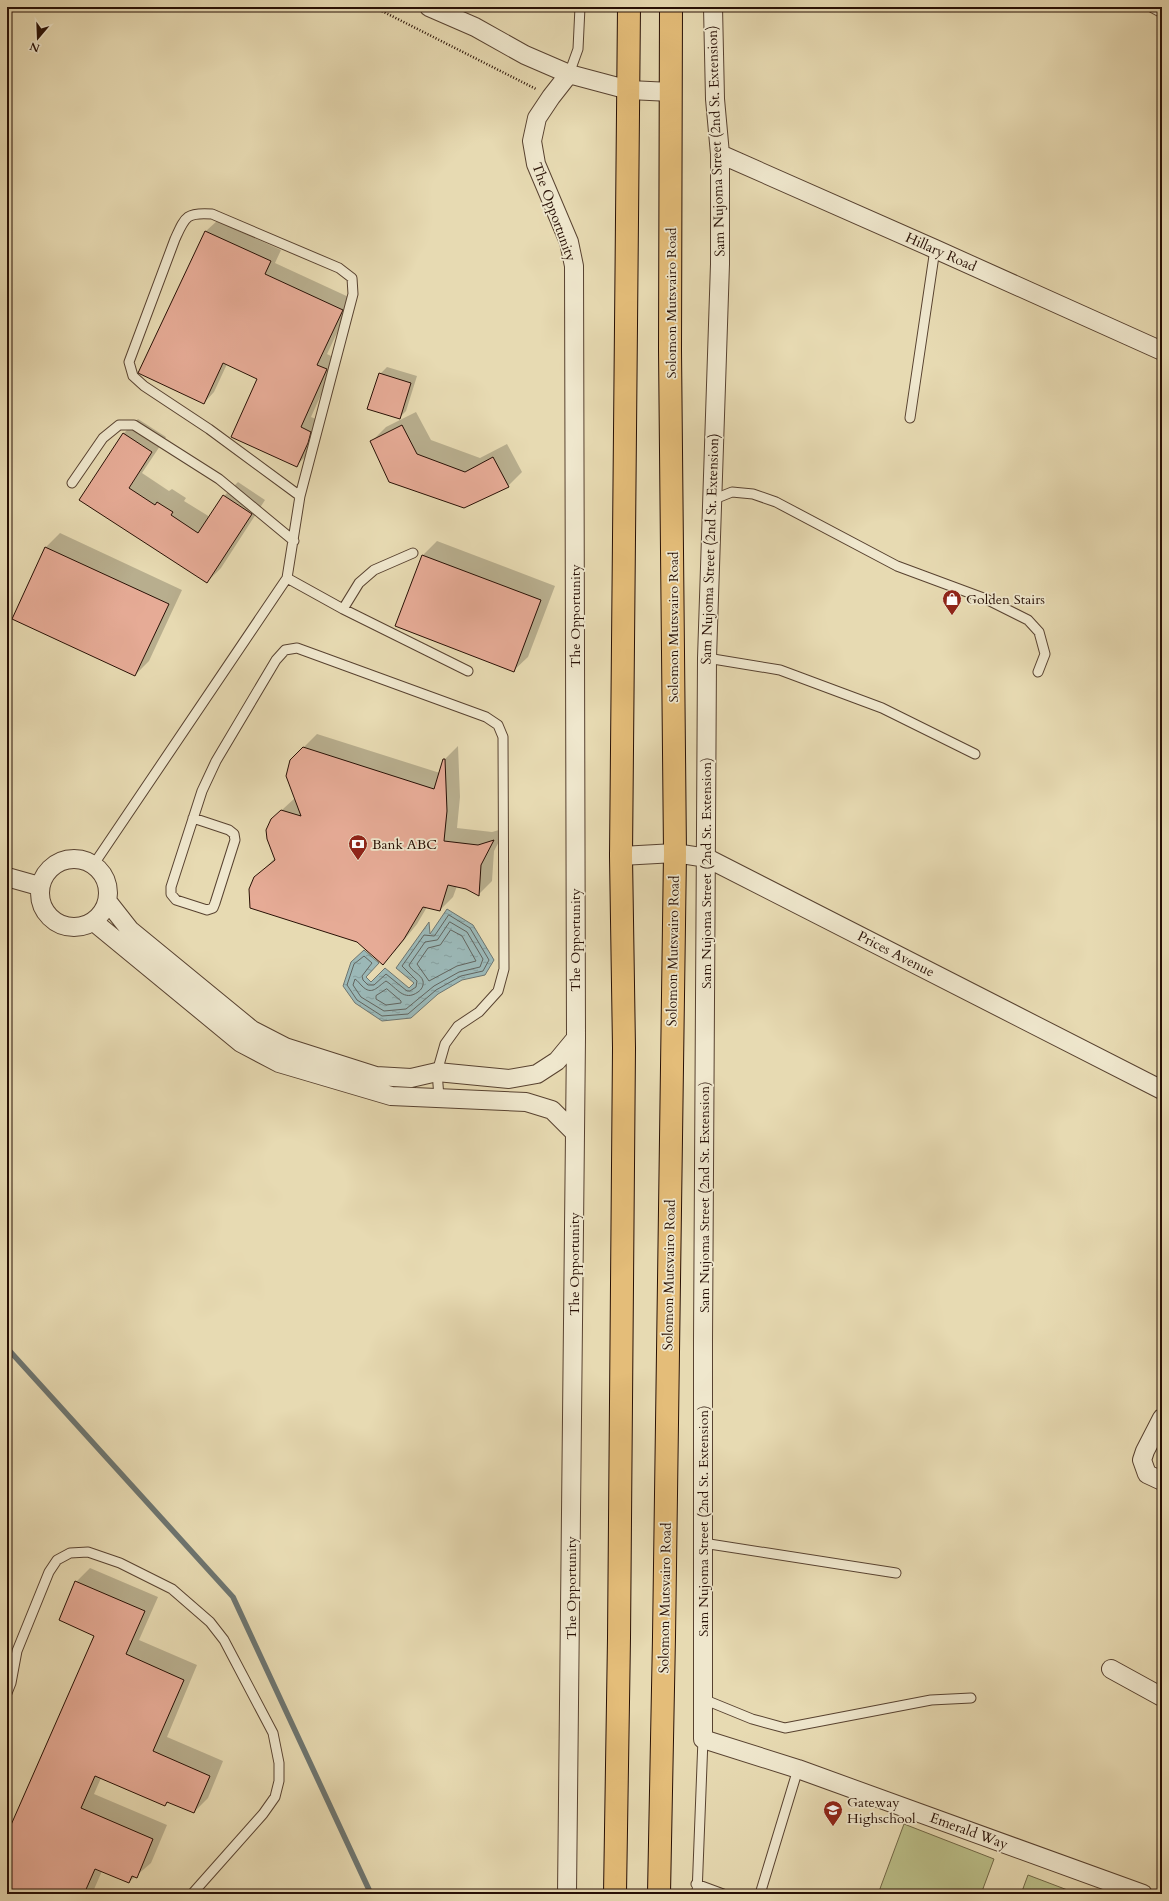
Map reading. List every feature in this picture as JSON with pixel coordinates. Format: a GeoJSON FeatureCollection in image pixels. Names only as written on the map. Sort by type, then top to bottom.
{"type":"FeatureCollection","features":[{"type":"Feature","properties":{"kind":"highway"},"geometry":{"type":"LineString","coordinates":[[614,1894],[619,1630],[624,1056],[621,856],[629,7]]}},
{"type":"Feature","properties":{"kind":"highway","name":"Solomon Mutsvairo Road"},"geometry":{"type":"LineString","coordinates":[[659,1894],[664,1637],[674,853],[670,350],[670,7]]}},
{"type":"Feature","properties":{"kind":"street"},"geometry":{"type":"LineString","coordinates":[[429,7],[474,27],[525,55],[569,74],[629,90],[671,92]]}},
{"type":"Feature","properties":{"kind":"street","name":"Sam Nujoma Street (2nd St. Extension)"},"geometry":{"type":"LineString","coordinates":[[703,1739],[707,858],[706,658],[720,264],[720,154],[715,99],[713,7]]}},
{"type":"Feature","properties":{"kind":"street","name":"The Opportunity"},"geometry":{"type":"LineString","coordinates":[[567,1894],[576,1038],[574,266],[568,242],[536,164],[532,142],[537,118],[551,96],[569,74]]}},
{"type":"Feature","properties":{"kind":"street","name":"Hillary Road"},"geometry":{"type":"LineString","coordinates":[[720,154],[1162,351]]}},
{"type":"Feature","properties":{"kind":"street","name":"Prices Avenue"},"geometry":{"type":"LineString","coordinates":[[621,856],[674,853],[707,858],[1162,1090]]}},
{"type":"Feature","properties":{"kind":"street"},"geometry":{"type":"LineString","coordinates":[[108,902],[94,922],[74,928],[54,922],[41,907],[39,886],[50,866],[72,858],[94,864],[107,881],[108,902],[130,930],[252,1030],[285,1047],[376,1076],[411,1078],[437,1072],[509,1079],[537,1074],[557,1061],[576,1038]]}},
{"type":"Feature","properties":{"kind":"street"},"geometry":{"type":"LineString","coordinates":[[7,877],[39,886]]}},
{"type":"Feature","properties":{"kind":"street"},"geometry":{"type":"LineString","coordinates":[[94,922],[241,1043],[279,1063],[391,1096],[526,1102],[552,1110],[575,1133]]}},
{"type":"Feature","properties":{"kind":"street"},"geometry":{"type":"LineString","coordinates":[[1162,1418],[1142,1460],[1146,1474],[1162,1481]]}},
{"type":"Feature","properties":{"kind":"street"},"geometry":{"type":"LineString","coordinates":[[1111,1669],[1162,1697]]}},
{"type":"Feature","properties":{"kind":"street","name":"Emerald Way"},"geometry":{"type":"LineString","coordinates":[[703,1739],[798,1770],[1143,1894]]}},
{"type":"Feature","properties":{"kind":"lane","name":"The Opportunity"},"geometry":{"type":"LineString","coordinates":[[569,74],[578,49],[580,7]]}},
{"type":"Feature","properties":{"kind":"lane"},"geometry":{"type":"LineString","coordinates":[[1151,7],[1162,13]]}},
{"type":"Feature","properties":{"kind":"lane"},"geometry":{"type":"LineString","coordinates":[[94,864],[287,578],[300,496],[353,294],[352,278],[339,268],[212,214],[196,213],[183,220],[175,239],[130,362],[133,376],[144,386],[209,429],[300,496]]}},
{"type":"Feature","properties":{"kind":"lane"},"geometry":{"type":"LineString","coordinates":[[910,418],[935,249]]}},
{"type":"Feature","properties":{"kind":"lane"},"geometry":{"type":"LineString","coordinates":[[72,483],[103,438],[119,425],[134,425],[218,479],[294,541]]}},
{"type":"Feature","properties":{"kind":"lane"},"geometry":{"type":"LineString","coordinates":[[712,500],[732,492],[753,494],[776,502],[897,566],[986,599],[1028,620],[1038,632],[1045,654],[1038,672]]}},
{"type":"Feature","properties":{"kind":"lane"},"geometry":{"type":"LineString","coordinates":[[343,609],[359,582],[374,570],[413,553]]}},
{"type":"Feature","properties":{"kind":"lane"},"geometry":{"type":"LineString","coordinates":[[287,578],[343,609],[468,671]]}},
{"type":"Feature","properties":{"kind":"lane"},"geometry":{"type":"LineString","coordinates":[[194,818],[228,830],[234,834],[235,840],[215,903],[212,908],[207,910],[176,900],[171,894],[171,887],[202,791],[216,761],[276,660],[284,650],[297,648],[486,718],[498,726],[503,737],[504,969],[498,991],[480,1012],[458,1026],[445,1044],[437,1072],[439,1097]]}},
{"type":"Feature","properties":{"kind":"lane"},"geometry":{"type":"LineString","coordinates":[[706,658],[780,670],[882,708],[975,754]]}},
{"type":"Feature","properties":{"kind":"lane"},"geometry":{"type":"LineString","coordinates":[[703,1544],[896,1573]]}},
{"type":"Feature","properties":{"kind":"lane"},"geometry":{"type":"LineString","coordinates":[[7,1693],[11,1682],[17,1651],[49,1572],[57,1560],[70,1553],[88,1552],[120,1563],[172,1589],[210,1622],[224,1640],[273,1733],[279,1763],[279,1782],[275,1797],[264,1814],[192,1894]]}},
{"type":"Feature","properties":{"kind":"lane"},"geometry":{"type":"LineString","coordinates":[[703,1699],[752,1719],[784,1728],[931,1700],[971,1698]]}},
{"type":"Feature","properties":{"kind":"lane"},"geometry":{"type":"LineString","coordinates":[[696,1894],[703,1739]]}},
{"type":"Feature","properties":{"kind":"lane"},"geometry":{"type":"LineString","coordinates":[[760,1894],[798,1770]]}},
{"type":"Feature","properties":{"kind":"lane"},"geometry":{"type":"LineString","coordinates":[[696,1884],[724,1894]]}},
{"type":"Feature","properties":{"kind":"path"},"geometry":{"type":"LineString","coordinates":[[374,7],[551,96]]}},
{"type":"Feature","properties":{"kind":"green space"},"geometry":{"type":"Polygon","coordinates":[[[904,1824],[994,1859],[981,1894],[878,1894],[904,1824]]]}},
{"type":"Feature","properties":{"kind":"green space"},"geometry":{"type":"Polygon","coordinates":[[[1028,1875],[1078,1894],[1021,1894],[1028,1875]]]}},
{"type":"Feature","properties":{"kind":"water"},"geometry":{"type":"Polygon","coordinates":[[[447,909],[473,925],[494,960],[485,975],[462,980],[438,994],[411,1018],[382,1021],[355,1003],[343,986],[351,962],[364,950],[379,963],[366,977],[371,982],[385,968],[409,988],[414,983],[396,968],[429,922],[430,934],[447,909]]]}},
{"type":"Feature","properties":{"kind":"building"},"geometry":{"type":"Polygon","coordinates":[[[205,231],[271,261],[265,274],[343,310],[317,365],[327,369],[301,427],[311,432],[308,443],[297,467],[231,437],[257,379],[223,363],[204,404],[138,373],[205,231]]]}},
{"type":"Feature","properties":{"kind":"building"},"geometry":{"type":"Polygon","coordinates":[[[379,373],[411,383],[400,419],[367,409],[379,373]]]}},
{"type":"Feature","properties":{"kind":"building"},"geometry":{"type":"Polygon","coordinates":[[[402,425],[417,454],[465,472],[493,457],[509,487],[464,508],[389,482],[370,441],[402,425]]]}},
{"type":"Feature","properties":{"kind":"building"},"geometry":{"type":"Polygon","coordinates":[[[123,433],[152,452],[129,488],[155,505],[157,502],[173,512],[171,515],[198,533],[223,495],[252,514],[207,583],[79,500],[123,433]]]}},
{"type":"Feature","properties":{"kind":"building"},"geometry":{"type":"Polygon","coordinates":[[[45,547],[169,604],[135,676],[12,619],[45,547]]]}},
{"type":"Feature","properties":{"kind":"building"},"geometry":{"type":"Polygon","coordinates":[[[422,555],[541,600],[514,672],[395,626],[422,555]]]}},
{"type":"Feature","properties":{"kind":"building","name":"Bank ABC"},"geometry":{"type":"Polygon","coordinates":[[[303,747],[434,789],[443,759],[445,759],[447,811],[444,841],[478,845],[494,840],[481,865],[479,896],[466,889],[448,885],[440,911],[423,907],[404,939],[383,965],[357,942],[250,908],[249,889],[254,877],[275,860],[267,839],[266,830],[271,819],[281,810],[301,816],[286,776],[290,760],[303,747]]]}},
{"type":"Feature","properties":{"kind":"building"},"geometry":{"type":"Polygon","coordinates":[[[75,1581],[145,1611],[126,1654],[184,1680],[153,1751],[210,1776],[194,1813],[167,1802],[165,1806],[95,1776],[81,1808],[153,1839],[137,1878],[132,1876],[129,1883],[95,1869],[84,1894],[7,1894],[7,1834],[94,1636],[59,1620],[75,1581]]]}},
{"type":"Feature","properties":{"kind":"waterway"},"geometry":{"type":"LineString","coordinates":[[7,1348],[233,1597],[371,1894]]}},
{"type":"Feature","properties":{"kind":"place","name":"Golden Stairs"},"geometry":{"type":"Point","coordinates":[952,616]}},
{"type":"Feature","properties":{"kind":"place","name":"Bank ABC"},"geometry":{"type":"Point","coordinates":[358,861]}},
{"type":"Feature","properties":{"kind":"place","name":"Gateway Highschool"},"geometry":{"type":"Point","coordinates":[833,1827]}}]}
